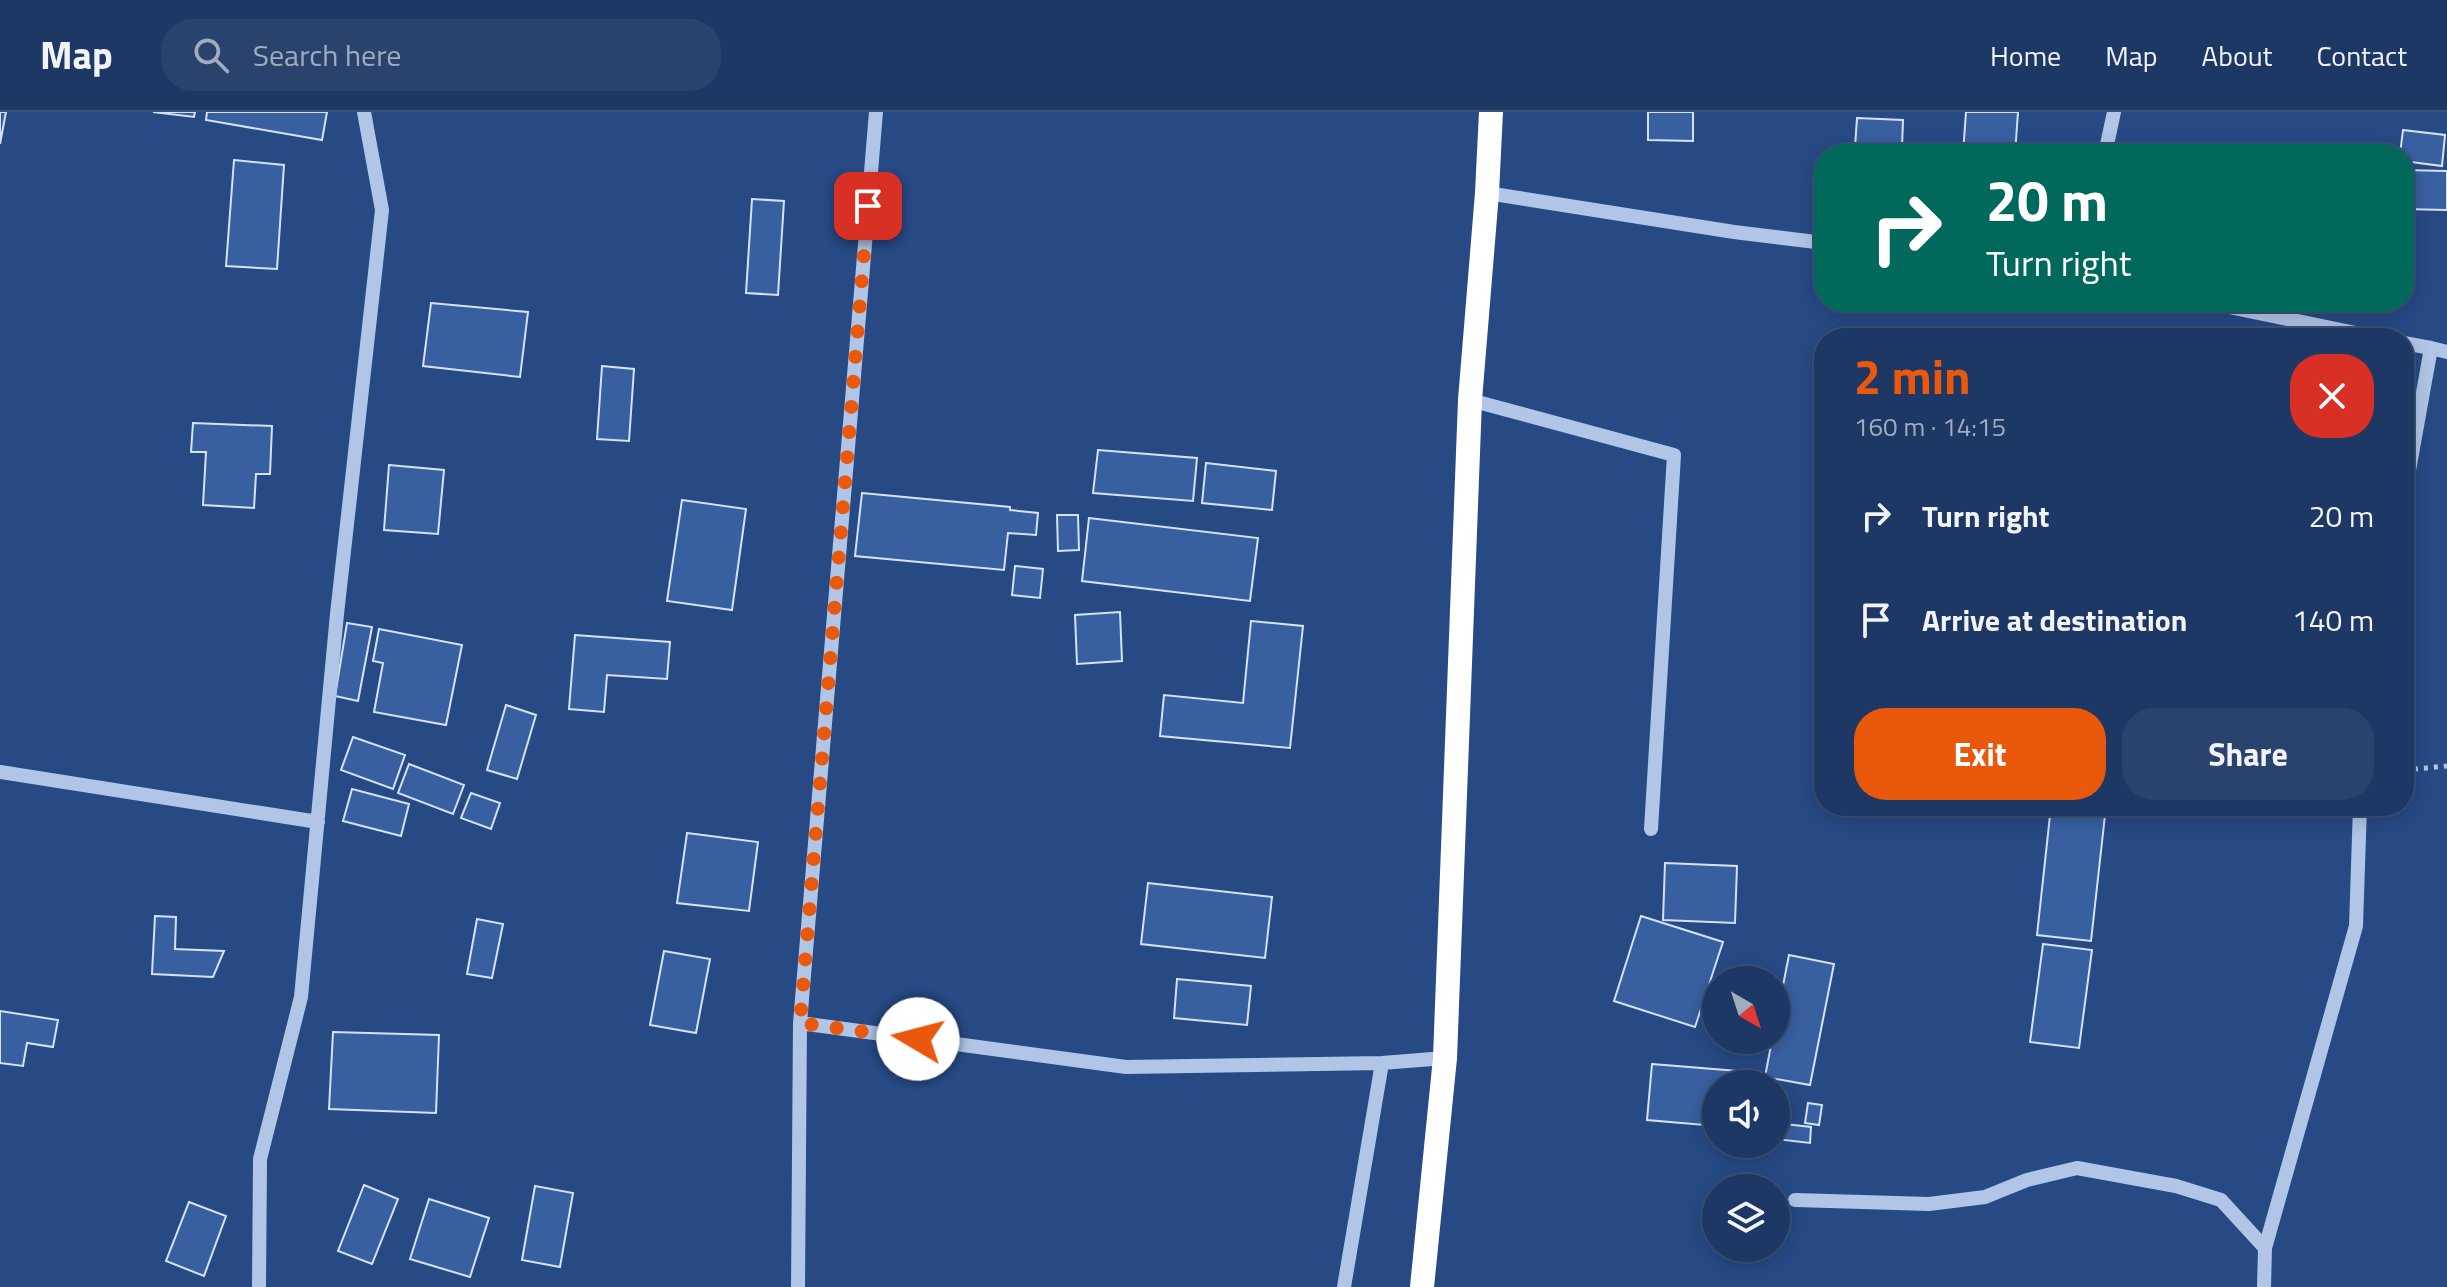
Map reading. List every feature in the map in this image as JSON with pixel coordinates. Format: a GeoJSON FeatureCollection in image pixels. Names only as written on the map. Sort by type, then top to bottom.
{"type":"FeatureCollection","features":[{"type":"Feature","properties":{"kind":"highway"},"geometry":{"type":"LineString","coordinates":[[1422,1287],[1445,1058],[1470,400],[1491,112]]}},
{"type":"Feature","properties":{"kind":"street"},"geometry":{"type":"LineString","coordinates":[[259,1287],[260,1159],[301,997],[382,210],[364,112]]}},
{"type":"Feature","properties":{"kind":"street"},"geometry":{"type":"LineString","coordinates":[[798,1287],[800,1023],[876,112]]}},
{"type":"Feature","properties":{"kind":"street"},"geometry":{"type":"LineString","coordinates":[[2107,144],[2114,112]]}},
{"type":"Feature","properties":{"kind":"street"},"geometry":{"type":"LineString","coordinates":[[1487,193],[1814,242]]}},
{"type":"Feature","properties":{"kind":"street"},"geometry":{"type":"LineString","coordinates":[[2254,312],[2331,328]]}},
{"type":"Feature","properties":{"kind":"street"},"geometry":{"type":"LineString","coordinates":[[2414,345],[2447,352]]}},
{"type":"Feature","properties":{"kind":"street"},"geometry":{"type":"LineString","coordinates":[[2414,442],[2431,348]]}},
{"type":"Feature","properties":{"kind":"street"},"geometry":{"type":"LineString","coordinates":[[1470,400],[1674,455],[1651,829]]}},
{"type":"Feature","properties":{"kind":"street"},"geometry":{"type":"LineString","coordinates":[[0,772],[318,822]]}},
{"type":"Feature","properties":{"kind":"street"},"geometry":{"type":"LineString","coordinates":[[2264,1287],[2265,1248],[2356,926],[2360,816]]}},
{"type":"Feature","properties":{"kind":"street"},"geometry":{"type":"LineString","coordinates":[[800,1023],[1126,1067],[1382,1063],[1445,1058]]}},
{"type":"Feature","properties":{"kind":"street"},"geometry":{"type":"LineString","coordinates":[[1344,1287],[1382,1063]]}},
{"type":"Feature","properties":{"kind":"street"},"geometry":{"type":"LineString","coordinates":[[1795,1200],[1929,1204],[1985,1197],[2027,1180],[2077,1168],[2176,1186],[2221,1200],[2265,1248]]}},
{"type":"Feature","properties":{"kind":"path"},"geometry":{"type":"LineString","coordinates":[[2414,769],[2447,766]]}},
{"type":"Feature","properties":{"kind":"building"},"geometry":{"type":"Polygon","coordinates":[[[0,112],[6,112],[0,144],[0,112]]]}},
{"type":"Feature","properties":{"kind":"building"},"geometry":{"type":"Polygon","coordinates":[[[153,112],[195,112],[194,117],[153,112]]]}},
{"type":"Feature","properties":{"kind":"building"},"geometry":{"type":"Polygon","coordinates":[[[207,112],[327,112],[322,140],[206,120],[207,112]]]}},
{"type":"Feature","properties":{"kind":"building"},"geometry":{"type":"Polygon","coordinates":[[[1648,112],[1693,112],[1693,141],[1648,140],[1648,112]]]}},
{"type":"Feature","properties":{"kind":"building"},"geometry":{"type":"Polygon","coordinates":[[[1966,112],[2018,112],[2016,144],[1964,144],[1966,112]]]}},
{"type":"Feature","properties":{"kind":"building"},"geometry":{"type":"Polygon","coordinates":[[[1857,118],[1903,120],[1902,144],[1855,144],[1857,118]]]}},
{"type":"Feature","properties":{"kind":"building"},"geometry":{"type":"Polygon","coordinates":[[[2403,130],[2445,135],[2442,166],[2414,162],[2414,144],[2401,144],[2403,130]]]}},
{"type":"Feature","properties":{"kind":"building"},"geometry":{"type":"Polygon","coordinates":[[[234,160],[284,165],[277,269],[226,266],[234,160]]]}},
{"type":"Feature","properties":{"kind":"building"},"geometry":{"type":"Polygon","coordinates":[[[2414,170],[2447,171],[2447,210],[2414,209],[2414,170]]]}},
{"type":"Feature","properties":{"kind":"building"},"geometry":{"type":"Polygon","coordinates":[[[752,199],[784,201],[778,295],[746,293],[752,199]]]}},
{"type":"Feature","properties":{"kind":"building"},"geometry":{"type":"Polygon","coordinates":[[[431,303],[528,312],[520,377],[423,366],[431,303]]]}},
{"type":"Feature","properties":{"kind":"building"},"geometry":{"type":"Polygon","coordinates":[[[602,366],[634,369],[629,441],[597,439],[602,366]]]}},
{"type":"Feature","properties":{"kind":"building"},"geometry":{"type":"Polygon","coordinates":[[[193,423],[272,426],[270,474],[256,474],[254,508],[203,505],[206,452],[191,452],[193,423]]]}},
{"type":"Feature","properties":{"kind":"building"},"geometry":{"type":"Polygon","coordinates":[[[1098,450],[1197,458],[1193,501],[1093,493],[1098,450]]]}},
{"type":"Feature","properties":{"kind":"building"},"geometry":{"type":"Polygon","coordinates":[[[1206,463],[1276,471],[1272,510],[1202,503],[1206,463]]]}},
{"type":"Feature","properties":{"kind":"building"},"geometry":{"type":"Polygon","coordinates":[[[389,465],[444,470],[438,534],[384,530],[389,465]]]}},
{"type":"Feature","properties":{"kind":"building"},"geometry":{"type":"Polygon","coordinates":[[[862,493],[1010,507],[1010,510],[1038,513],[1036,535],[1008,533],[1004,570],[855,556],[862,493]]]}},
{"type":"Feature","properties":{"kind":"building"},"geometry":{"type":"Polygon","coordinates":[[[682,500],[746,509],[732,610],[667,601],[682,500]]]}},
{"type":"Feature","properties":{"kind":"building"},"geometry":{"type":"Polygon","coordinates":[[[1057,515],[1078,515],[1079,550],[1058,551],[1057,515]]]}},
{"type":"Feature","properties":{"kind":"building"},"geometry":{"type":"Polygon","coordinates":[[[1089,518],[1258,538],[1250,601],[1082,581],[1089,518]]]}},
{"type":"Feature","properties":{"kind":"building"},"geometry":{"type":"Polygon","coordinates":[[[1015,566],[1043,569],[1040,598],[1012,595],[1015,566]]]}},
{"type":"Feature","properties":{"kind":"building"},"geometry":{"type":"Polygon","coordinates":[[[1120,612],[1122,661],[1077,664],[1075,615],[1120,612]]]}},
{"type":"Feature","properties":{"kind":"building"},"geometry":{"type":"Polygon","coordinates":[[[1251,621],[1303,626],[1290,748],[1160,736],[1164,695],[1243,703],[1251,621]]]}},
{"type":"Feature","properties":{"kind":"building"},"geometry":{"type":"Polygon","coordinates":[[[347,623],[372,627],[358,701],[335,696],[347,623]]]}},
{"type":"Feature","properties":{"kind":"building"},"geometry":{"type":"Polygon","coordinates":[[[379,629],[462,645],[446,725],[374,712],[383,663],[373,661],[379,629]]]}},
{"type":"Feature","properties":{"kind":"building"},"geometry":{"type":"Polygon","coordinates":[[[575,635],[670,642],[667,679],[607,675],[604,712],[569,709],[575,635]]]}},
{"type":"Feature","properties":{"kind":"building"},"geometry":{"type":"Polygon","coordinates":[[[506,705],[536,715],[517,779],[487,770],[506,705]]]}},
{"type":"Feature","properties":{"kind":"building"},"geometry":{"type":"Polygon","coordinates":[[[353,737],[405,755],[393,789],[341,770],[353,737]]]}},
{"type":"Feature","properties":{"kind":"building"},"geometry":{"type":"Polygon","coordinates":[[[409,764],[464,785],[453,814],[398,793],[409,764]]]}},
{"type":"Feature","properties":{"kind":"building"},"geometry":{"type":"Polygon","coordinates":[[[352,789],[409,804],[401,836],[343,821],[352,789]]]}},
{"type":"Feature","properties":{"kind":"building"},"geometry":{"type":"Polygon","coordinates":[[[471,793],[500,803],[491,829],[461,818],[471,793]]]}},
{"type":"Feature","properties":{"kind":"building"},"geometry":{"type":"Polygon","coordinates":[[[2050,816],[2105,816],[2091,941],[2037,935],[2050,816]]]}},
{"type":"Feature","properties":{"kind":"building"},"geometry":{"type":"Polygon","coordinates":[[[687,833],[758,842],[749,911],[677,903],[687,833]]]}},
{"type":"Feature","properties":{"kind":"building"},"geometry":{"type":"Polygon","coordinates":[[[1665,863],[1737,866],[1735,923],[1663,920],[1665,863]]]}},
{"type":"Feature","properties":{"kind":"building"},"geometry":{"type":"Polygon","coordinates":[[[1148,883],[1272,897],[1265,958],[1141,944],[1148,883]]]}},
{"type":"Feature","properties":{"kind":"building"},"geometry":{"type":"Polygon","coordinates":[[[155,916],[176,917],[175,949],[224,951],[213,977],[152,974],[155,916]]]}},
{"type":"Feature","properties":{"kind":"building"},"geometry":{"type":"Polygon","coordinates":[[[1641,916],[1723,942],[1715,966],[1702,966],[1702,1006],[1695,1027],[1614,1001],[1641,916]]]}},
{"type":"Feature","properties":{"kind":"building"},"geometry":{"type":"Polygon","coordinates":[[[477,919],[503,924],[492,978],[467,974],[477,919]]]}},
{"type":"Feature","properties":{"kind":"building"},"geometry":{"type":"Polygon","coordinates":[[[2043,944],[2092,950],[2079,1048],[2030,1042],[2043,944]]]}},
{"type":"Feature","properties":{"kind":"building"},"geometry":{"type":"Polygon","coordinates":[[[664,951],[710,959],[696,1033],[650,1025],[664,951]]]}},
{"type":"Feature","properties":{"kind":"building"},"geometry":{"type":"Polygon","coordinates":[[[1789,955],[1834,964],[1810,1085],[1790,1081],[1790,1070],[1766,1070],[1769,1054],[1790,1054],[1790,966],[1787,966],[1789,955]]]}},
{"type":"Feature","properties":{"kind":"building"},"geometry":{"type":"Polygon","coordinates":[[[1177,979],[1251,986],[1247,1025],[1174,1018],[1177,979]]]}},
{"type":"Feature","properties":{"kind":"building"},"geometry":{"type":"Polygon","coordinates":[[[0,1011],[58,1020],[53,1047],[27,1043],[23,1066],[0,1063],[0,1011]]]}},
{"type":"Feature","properties":{"kind":"building"},"geometry":{"type":"Polygon","coordinates":[[[333,1032],[439,1035],[436,1113],[329,1109],[333,1032]]]}},
{"type":"Feature","properties":{"kind":"building"},"geometry":{"type":"Polygon","coordinates":[[[1652,1064],[1726,1070],[1702,1070],[1702,1125],[1647,1120],[1652,1064]]]}},
{"type":"Feature","properties":{"kind":"building"},"geometry":{"type":"Polygon","coordinates":[[[1808,1103],[1822,1105],[1819,1125],[1805,1123],[1808,1103]]]}},
{"type":"Feature","properties":{"kind":"building"},"geometry":{"type":"Polygon","coordinates":[[[1790,1125],[1811,1127],[1810,1143],[1790,1141],[1790,1125]]]}},
{"type":"Feature","properties":{"kind":"building"},"geometry":{"type":"Polygon","coordinates":[[[364,1185],[398,1199],[372,1264],[338,1251],[364,1185]]]}},
{"type":"Feature","properties":{"kind":"building"},"geometry":{"type":"Polygon","coordinates":[[[535,1186],[573,1193],[560,1267],[522,1260],[535,1186]]]}},
{"type":"Feature","properties":{"kind":"building"},"geometry":{"type":"Polygon","coordinates":[[[429,1199],[489,1218],[470,1277],[410,1259],[429,1199]]]}},
{"type":"Feature","properties":{"kind":"building"},"geometry":{"type":"Polygon","coordinates":[[[189,1202],[226,1216],[204,1276],[166,1261],[189,1202]]]}},
{"type":"Feature","properties":{"kind":"route"},"geometry":{"type":"LineString","coordinates":[[868,206],[800,1023],[918,1039]]}}]}
